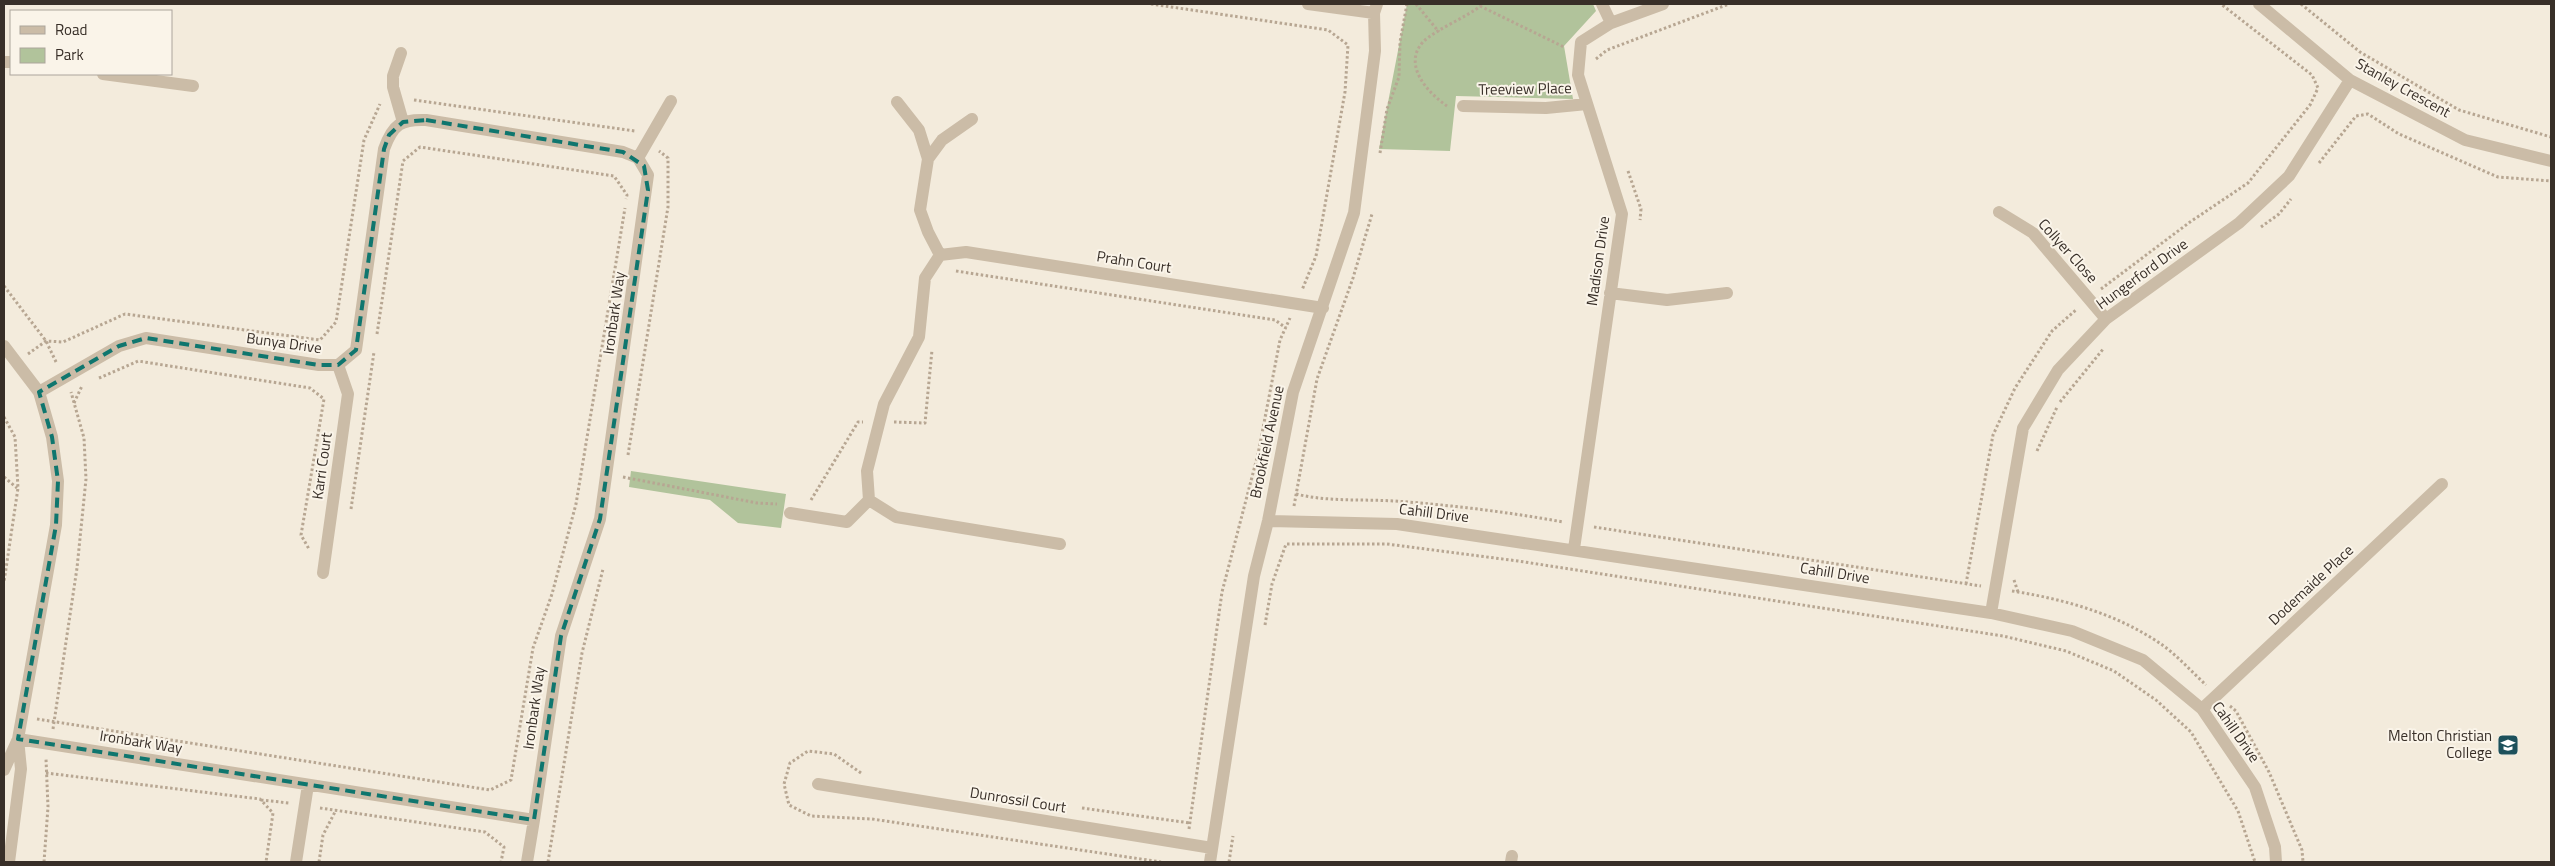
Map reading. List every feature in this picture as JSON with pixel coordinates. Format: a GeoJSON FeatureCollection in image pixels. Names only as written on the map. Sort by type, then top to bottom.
{"type":"FeatureCollection","features":[{"type":"Feature","properties":{"kind":"street"},"geometry":{"type":"LineString","coordinates":[[1308,4],[1375,8]]}},
{"type":"Feature","properties":{"kind":"street"},"geometry":{"type":"LineString","coordinates":[[1602,4],[1611,23]]}},
{"type":"Feature","properties":{"kind":"street","name":"Madison Drive"},"geometry":{"type":"LineString","coordinates":[[1574,549],[1622,214],[1578,75],[1581,42],[1611,23],[1663,4]]}},
{"type":"Feature","properties":{"kind":"street","name":"Stanley Crescent"},"geometry":{"type":"LineString","coordinates":[[2259,4],[2350,80],[2465,140],[2551,161]]}},
{"type":"Feature","properties":{"kind":"street","name":"Brookfield Avenue"},"geometry":{"type":"LineString","coordinates":[[1210,862],[1254,576],[1268,521],[1293,392],[1324,308],[1354,213],[1374,51],[1375,8]]}},
{"type":"Feature","properties":{"kind":"street"},"geometry":{"type":"LineString","coordinates":[[401,53],[393,76],[392,87],[403,122],[426,120],[623,152],[638,158],[671,101]]}},
{"type":"Feature","properties":{"kind":"street"},"geometry":{"type":"LineString","coordinates":[[110,75],[193,86]]}},
{"type":"Feature","properties":{"kind":"street","name":"Hungerford Drive"},"geometry":{"type":"LineString","coordinates":[[1991,613],[2023,428],[2058,370],[2106,319],[2239,223],[2289,176],[2350,80]]}},
{"type":"Feature","properties":{"kind":"street"},"geometry":{"type":"LineString","coordinates":[[786,508],[847,522],[869,500],[867,471],[884,404],[919,337],[925,278],[940,255],[928,232],[920,210],[928,159],[919,130],[897,102]]}},
{"type":"Feature","properties":{"kind":"street","name":"Treeview Place"},"geometry":{"type":"LineString","coordinates":[[1463,106],[1546,108],[1587,104]]}},
{"type":"Feature","properties":{"kind":"street"},"geometry":{"type":"LineString","coordinates":[[928,159],[942,140],[972,119]]}},
{"type":"Feature","properties":{"kind":"street","name":"Bunya Drive"},"geometry":{"type":"LineString","coordinates":[[39,392],[118,346],[146,338],[319,365],[338,365],[356,350],[384,149],[389,135],[403,122]]}},
{"type":"Feature","properties":{"kind":"street","name":"Ironbark Way"},"geometry":{"type":"LineString","coordinates":[[18,739],[534,820],[561,636],[600,519],[648,190],[648,175],[638,158]]}},
{"type":"Feature","properties":{"kind":"street","name":"Collyer Close"},"geometry":{"type":"LineString","coordinates":[[2000,212],[2033,233],[2106,319]]}},
{"type":"Feature","properties":{"kind":"street","name":"Prahn Court"},"geometry":{"type":"LineString","coordinates":[[940,255],[966,252],[1324,308]]}},
{"type":"Feature","properties":{"kind":"street"},"geometry":{"type":"LineString","coordinates":[[1610,294],[1666,300],[1727,293]]}},
{"type":"Feature","properties":{"kind":"street"},"geometry":{"type":"LineString","coordinates":[[4,346],[39,392],[52,437],[58,481],[56,525],[18,739],[4,770]]}},
{"type":"Feature","properties":{"kind":"street","name":"Karri Court"},"geometry":{"type":"LineString","coordinates":[[324,573],[348,394],[338,365]]}},
{"type":"Feature","properties":{"kind":"street","name":"Dodemaide Place"},"geometry":{"type":"LineString","coordinates":[[2202,709],[2442,484]]}},
{"type":"Feature","properties":{"kind":"street"},"geometry":{"type":"LineString","coordinates":[[869,500],[896,517],[1060,544]]}},
{"type":"Feature","properties":{"kind":"street","name":"Cahill Drive"},"geometry":{"type":"LineString","coordinates":[[1268,521],[1397,524],[1574,549],[1991,613],[2072,632],[2143,660],[2202,709],[2255,787],[2275,847],[2276,862]]}},
{"type":"Feature","properties":{"kind":"street"},"geometry":{"type":"LineString","coordinates":[[9,862],[21,768],[18,739]]}},
{"type":"Feature","properties":{"kind":"street","name":"Dunrossil Court"},"geometry":{"type":"LineString","coordinates":[[818,784],[1212,848]]}},
{"type":"Feature","properties":{"kind":"street"},"geometry":{"type":"LineString","coordinates":[[296,862],[308,785]]}},
{"type":"Feature","properties":{"kind":"street"},"geometry":{"type":"LineString","coordinates":[[527,862],[534,820]]}},
{"type":"Feature","properties":{"kind":"path"},"geometry":{"type":"LineString","coordinates":[[1151,4],[1328,30],[1348,45],[1345,92],[1316,256],[1280,340],[1258,454],[1222,592],[1187,844]]}},
{"type":"Feature","properties":{"kind":"path"},"geometry":{"type":"LineString","coordinates":[[1416,4],[1439,32]]}},
{"type":"Feature","properties":{"kind":"path"},"geometry":{"type":"LineString","coordinates":[[1966,584],[1994,435],[2015,388],[2052,331],[2089,299],[2190,222],[2248,183],[2310,105],[2318,88],[2312,75],[2221,4]]}},
{"type":"Feature","properties":{"kind":"path"},"geometry":{"type":"LineString","coordinates":[[2301,4],[2360,52],[2458,110],[2551,137]]}},
{"type":"Feature","properties":{"kind":"path"},"geometry":{"type":"LineString","coordinates":[[1463,106],[1446,106],[1431,92],[1416,73],[1414,60],[1422,43],[1481,5],[1595,63]]}},
{"type":"Feature","properties":{"kind":"path"},"geometry":{"type":"LineString","coordinates":[[46,341],[63,342],[125,314],[320,340],[336,322],[364,140],[380,104],[417,99],[635,131],[668,158],[668,207],[627,458]]}},
{"type":"Feature","properties":{"kind":"path"},"geometry":{"type":"LineString","coordinates":[[2315,169],[2356,116],[2368,114],[2399,134],[2498,177],[2551,181]]}},
{"type":"Feature","properties":{"kind":"path"},"geometry":{"type":"LineString","coordinates":[[54,722],[490,790],[511,780],[533,648],[552,594],[576,504],[627,195],[614,176],[420,147],[403,161],[376,337]]}},
{"type":"Feature","properties":{"kind":"path"},"geometry":{"type":"LineString","coordinates":[[2257,230],[2279,214],[2297,191]]}},
{"type":"Feature","properties":{"kind":"path"},"geometry":{"type":"LineString","coordinates":[[953,270],[1275,320],[1286,328]]}},
{"type":"Feature","properties":{"kind":"path"},"geometry":{"type":"LineString","coordinates":[[808,504],[858,422],[925,423],[934,340]]}},
{"type":"Feature","properties":{"kind":"path"},"geometry":{"type":"LineString","coordinates":[[2034,457],[2058,404],[2108,344]]}},
{"type":"Feature","properties":{"kind":"path"},"geometry":{"type":"LineString","coordinates":[[350,513],[375,347]]}},
{"type":"Feature","properties":{"kind":"path"},"geometry":{"type":"LineString","coordinates":[[98,379],[138,361],[310,388],[324,399],[301,535],[324,573]]}},
{"type":"Feature","properties":{"kind":"path"},"geometry":{"type":"LineString","coordinates":[[74,403],[82,386],[90,383]]}},
{"type":"Feature","properties":{"kind":"path"},"geometry":{"type":"LineString","coordinates":[[4,417],[15,437],[18,488],[4,582]]}},
{"type":"Feature","properties":{"kind":"path"},"geometry":{"type":"LineString","coordinates":[[621,486],[625,467]]}},
{"type":"Feature","properties":{"kind":"path"},"geometry":{"type":"LineString","coordinates":[[623,476],[786,508]]}},
{"type":"Feature","properties":{"kind":"path"},"geometry":{"type":"LineString","coordinates":[[4,477],[18,488]]}},
{"type":"Feature","properties":{"kind":"path"},"geometry":{"type":"LineString","coordinates":[[1264,633],[1272,584],[1286,544],[1387,544],[2003,636],[2066,651],[2114,671],[2156,700],[2190,732],[2195,740],[2238,811],[2255,862]]}},
{"type":"Feature","properties":{"kind":"path"},"geometry":{"type":"LineString","coordinates":[[548,862],[582,654],[604,562]]}},
{"type":"Feature","properties":{"kind":"path"},"geometry":{"type":"LineString","coordinates":[[2016,571],[2014,581],[2018,592]]}},
{"type":"Feature","properties":{"kind":"path"},"geometry":{"type":"LineString","coordinates":[[46,773],[260,799],[273,813],[266,862]]}},
{"type":"Feature","properties":{"kind":"path"},"geometry":{"type":"LineString","coordinates":[[319,862],[323,836],[336,810],[485,832],[504,847],[501,862]]}},
{"type":"Feature","properties":{"kind":"path"},"geometry":{"type":"LineString","coordinates":[[1229,862],[1233,834]]}},
{"type":"Feature","properties":{"kind":"highlighted area"},"geometry":{"type":"Polygon","coordinates":[[[426,120],[623,152],[644,166],[648,190],[600,519],[561,636],[534,820],[18,739],[56,525],[58,481],[52,437],[39,392],[119,346],[146,338],[319,365],[338,365],[356,350],[384,149],[389,135],[403,122],[426,120]]]}},
{"type":"Feature","properties":{"kind":"green space"},"geometry":{"type":"Polygon","coordinates":[[[1407,4],[1593,4],[1596,11],[1564,46],[1573,99],[1456,96],[1450,151],[1379,149],[1407,4]]]}},
{"type":"Feature","properties":{"kind":"green space"},"geometry":{"type":"Polygon","coordinates":[[[631,471],[786,494],[781,528],[738,523],[710,500],[629,487],[631,471]]]}},
{"type":"Feature","properties":{"kind":"place","name":"Melton Christian College"},"geometry":{"type":"Point","coordinates":[2508,745]}}]}
